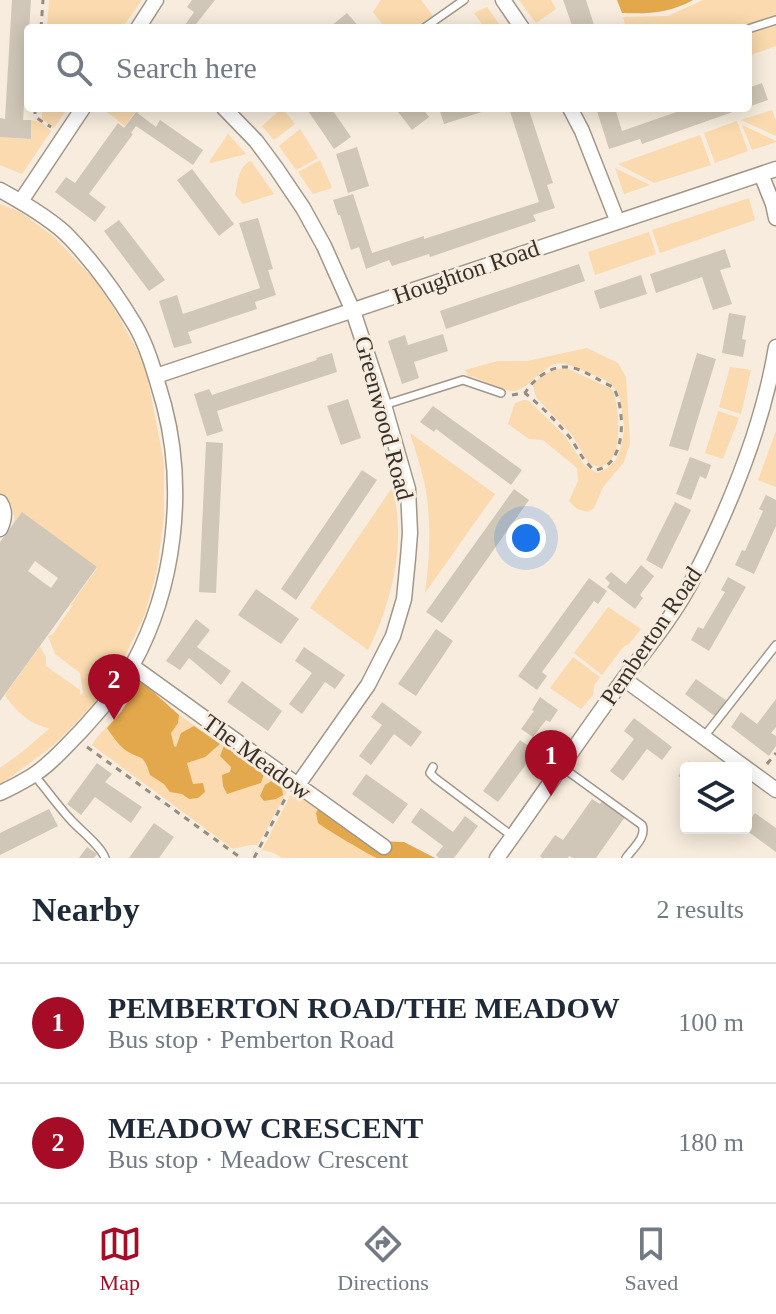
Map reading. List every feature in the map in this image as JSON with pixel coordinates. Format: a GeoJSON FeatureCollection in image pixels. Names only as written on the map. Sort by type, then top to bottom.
{"type":"FeatureCollection","features":[{"type":"Feature","properties":{"kind":"street"},"geometry":{"type":"LineString","coordinates":[[141,24],[156,0]]}},
{"type":"Feature","properties":{"kind":"street"},"geometry":{"type":"LineString","coordinates":[[503,0],[519,24]]}},
{"type":"Feature","properties":{"kind":"street"},"geometry":{"type":"LineString","coordinates":[[21,201],[80,112]]}},
{"type":"Feature","properties":{"kind":"street","name":"Greenwood Road"},"geometry":{"type":"LineString","coordinates":[[228,112],[256,141],[303,208],[324,246],[353,311],[408,489],[410,533],[404,599],[393,636],[368,685],[295,785]]}},
{"type":"Feature","properties":{"kind":"street"},"geometry":{"type":"LineString","coordinates":[[572,112],[617,220]]}},
{"type":"Feature","properties":{"kind":"street","name":"Houghton Road"},"geometry":{"type":"LineString","coordinates":[[156,376],[776,169]]}},
{"type":"Feature","properties":{"kind":"street"},"geometry":{"type":"LineString","coordinates":[[761,174],[776,218]]}},
{"type":"Feature","properties":{"kind":"street"},"geometry":{"type":"LineString","coordinates":[[0,190],[21,201],[68,236],[102,276],[136,327],[156,376],[170,426],[176,477],[172,544],[154,615],[132,666],[106,705],[66,747],[34,775],[0,793]]}},
{"type":"Feature","properties":{"kind":"street","name":"Pemberton Road"},"geometry":{"type":"LineString","coordinates":[[497,858],[655,639],[694,576],[749,451],[776,347]]}},
{"type":"Feature","properties":{"kind":"street"},"geometry":{"type":"LineString","coordinates":[[0,502],[5,521],[0,529]]}},
{"type":"Feature","properties":{"kind":"street","name":"The Meadow"},"geometry":{"type":"LineString","coordinates":[[132,666],[384,847]]}},
{"type":"Feature","properties":{"kind":"street"},"geometry":{"type":"LineString","coordinates":[[624,679],[776,790]]}},
{"type":"Feature","properties":{"kind":"lane"},"geometry":{"type":"LineString","coordinates":[[430,24],[464,0]]}},
{"type":"Feature","properties":{"kind":"lane"},"geometry":{"type":"LineString","coordinates":[[752,28],[776,20]]}},
{"type":"Feature","properties":{"kind":"lane"},"geometry":{"type":"LineString","coordinates":[[384,405],[463,380],[501,393]]}},
{"type":"Feature","properties":{"kind":"lane"},"geometry":{"type":"LineString","coordinates":[[703,738],[776,645]]}},
{"type":"Feature","properties":{"kind":"lane"},"geometry":{"type":"LineString","coordinates":[[433,767],[430,773],[435,778],[513,836]]}},
{"type":"Feature","properties":{"kind":"lane"},"geometry":{"type":"LineString","coordinates":[[562,767],[642,825],[643,835],[626,858]]}},
{"type":"Feature","properties":{"kind":"lane"},"geometry":{"type":"LineString","coordinates":[[34,775],[69,818],[103,849],[105,858]]}},
{"type":"Feature","properties":{"kind":"path"},"geometry":{"type":"LineString","coordinates":[[41,24],[43,0]]}},
{"type":"Feature","properties":{"kind":"path"},"geometry":{"type":"LineString","coordinates":[[35,112],[35,117],[65,135]]}},
{"type":"Feature","properties":{"kind":"path"},"geometry":{"type":"LineString","coordinates":[[563,365],[613,387],[619,401],[621,435],[612,462],[603,469],[594,470],[583,461],[570,437],[525,393],[531,382],[552,368],[563,365]]}},
{"type":"Feature","properties":{"kind":"path"},"geometry":{"type":"LineString","coordinates":[[74,738],[241,858]]}},
{"type":"Feature","properties":{"kind":"path"},"geometry":{"type":"LineString","coordinates":[[254,858],[295,785]]}},
{"type":"Feature","properties":{"kind":"shaded area"},"geometry":{"type":"Polygon","coordinates":[[[49,0],[142,0],[125,24],[47,24],[49,0]]]}},
{"type":"Feature","properties":{"kind":"shaded area"},"geometry":{"type":"Polygon","coordinates":[[[381,0],[421,0],[439,24],[382,24],[373,12],[381,0]]]}},
{"type":"Feature","properties":{"kind":"shaded area"},"geometry":{"type":"Polygon","coordinates":[[[519,0],[551,0],[556,9],[536,23],[519,0]]]}},
{"type":"Feature","properties":{"kind":"shaded area"},"geometry":{"type":"Polygon","coordinates":[[[617,0],[693,0],[667,10],[622,13],[617,0]]]}},
{"type":"Feature","properties":{"kind":"shaded area"},"geometry":{"type":"Polygon","coordinates":[[[703,0],[776,0],[776,46],[752,55],[752,24],[625,24],[623,17],[668,16],[703,0]]]}},
{"type":"Feature","properties":{"kind":"shaded area"},"geometry":{"type":"Polygon","coordinates":[[[487,7],[499,24],[482,24],[474,13],[487,7]]]}},
{"type":"Feature","properties":{"kind":"shaded area"},"geometry":{"type":"Polygon","coordinates":[[[772,110],[776,136],[741,120],[772,110]]]}},
{"type":"Feature","properties":{"kind":"shaded area"},"geometry":{"type":"Polygon","coordinates":[[[42,112],[65,112],[54,128],[42,119],[42,112]]]}},
{"type":"Feature","properties":{"kind":"shaded area"},"geometry":{"type":"Polygon","coordinates":[[[107,112],[135,112],[125,126],[107,112]]]}},
{"type":"Feature","properties":{"kind":"shaded area"},"geometry":{"type":"Polygon","coordinates":[[[278,112],[285,112],[295,124],[274,140],[262,126],[278,112]]]}},
{"type":"Feature","properties":{"kind":"shaded area"},"geometry":{"type":"Polygon","coordinates":[[[31,120],[41,122],[51,131],[22,174],[0,165],[0,137],[30,139],[31,120]]]}},
{"type":"Feature","properties":{"kind":"shaded area"},"geometry":{"type":"Polygon","coordinates":[[[737,121],[748,151],[715,163],[704,133],[737,121]]]}},
{"type":"Feature","properties":{"kind":"shaded area"},"geometry":{"type":"Polygon","coordinates":[[[742,125],[776,141],[776,142],[752,150],[742,125]]]}},
{"type":"Feature","properties":{"kind":"shaded area"},"geometry":{"type":"Polygon","coordinates":[[[300,129],[318,158],[296,170],[279,146],[300,129]]]}},
{"type":"Feature","properties":{"kind":"shaded area"},"geometry":{"type":"Polygon","coordinates":[[[228,134],[246,154],[209,162],[228,134]]]}},
{"type":"Feature","properties":{"kind":"shaded area"},"geometry":{"type":"Polygon","coordinates":[[[700,135],[711,165],[654,183],[618,164],[700,135]]]}},
{"type":"Feature","properties":{"kind":"shaded area"},"geometry":{"type":"Polygon","coordinates":[[[320,160],[332,188],[313,194],[298,172],[320,160]]]}},
{"type":"Feature","properties":{"kind":"shaded area"},"geometry":{"type":"Polygon","coordinates":[[[251,161],[274,194],[243,204],[235,195],[241,171],[251,161]]]}},
{"type":"Feature","properties":{"kind":"shaded area"},"geometry":{"type":"Polygon","coordinates":[[[615,168],[650,185],[624,194],[615,168]]]}},
{"type":"Feature","properties":{"kind":"shaded area"},"geometry":{"type":"Polygon","coordinates":[[[749,198],[755,220],[660,253],[652,230],[749,198]]]}},
{"type":"Feature","properties":{"kind":"shaded area"},"geometry":{"type":"Polygon","coordinates":[[[0,204],[20,212],[53,236],[95,280],[145,365],[164,463],[164,516],[157,570],[145,614],[124,658],[93,705],[54,745],[0,785],[0,768],[50,728],[24,717],[5,695],[40,646],[46,657],[46,666],[80,690],[80,695],[83,693],[80,673],[55,654],[48,636],[52,635],[97,568],[22,513],[12,526],[15,519],[11,505],[0,493],[0,204]]]}},
{"type":"Feature","properties":{"kind":"shaded area"},"geometry":{"type":"Polygon","coordinates":[[[649,232],[656,254],[595,275],[588,252],[649,232]]]}},
{"type":"Feature","properties":{"kind":"shaded area"},"geometry":{"type":"Polygon","coordinates":[[[587,348],[618,363],[626,377],[630,443],[624,462],[603,487],[594,508],[588,512],[577,509],[569,501],[578,481],[577,468],[543,440],[529,439],[508,424],[515,403],[529,401],[564,435],[585,466],[597,473],[613,463],[622,443],[624,430],[620,402],[611,384],[562,363],[555,364],[514,391],[468,376],[465,370],[498,361],[527,361],[587,348]]]}},
{"type":"Feature","properties":{"kind":"shaded area"},"geometry":{"type":"Polygon","coordinates":[[[730,367],[751,370],[741,414],[719,407],[730,367]]]}},
{"type":"Feature","properties":{"kind":"shaded area"},"geometry":{"type":"Polygon","coordinates":[[[566,368],[612,389],[618,415],[617,446],[611,460],[600,467],[589,464],[572,435],[536,397],[533,386],[539,378],[566,368]]]}},
{"type":"Feature","properties":{"kind":"shaded area"},"geometry":{"type":"Polygon","coordinates":[[[718,411],[739,418],[723,459],[705,453],[718,411]]]}},
{"type":"Feature","properties":{"kind":"shaded area"},"geometry":{"type":"Polygon","coordinates":[[[776,431],[776,487],[758,480],[776,431]]]}},
{"type":"Feature","properties":{"kind":"shaded area"},"geometry":{"type":"Polygon","coordinates":[[[410,433],[495,494],[425,593],[429,551],[428,509],[424,481],[410,433]]]}},
{"type":"Feature","properties":{"kind":"shaded area"},"geometry":{"type":"Polygon","coordinates":[[[392,488],[398,529],[395,571],[384,612],[368,650],[310,608],[392,488]]]}},
{"type":"Feature","properties":{"kind":"shaded area"},"geometry":{"type":"Polygon","coordinates":[[[608,607],[641,629],[602,675],[574,653],[608,607]]]}},
{"type":"Feature","properties":{"kind":"shaded area"},"geometry":{"type":"Polygon","coordinates":[[[573,657],[600,677],[593,695],[581,709],[550,688],[573,657]]]}},
{"type":"Feature","properties":{"kind":"shaded area"},"geometry":{"type":"Polygon","coordinates":[[[141,681],[179,715],[289,788],[258,845],[233,849],[92,745],[121,712],[141,681]]]}},
{"type":"Feature","properties":{"kind":"shaded area"},"geometry":{"type":"Polygon","coordinates":[[[141,681],[179,715],[171,733],[174,746],[181,733],[194,726],[220,744],[205,757],[187,763],[193,784],[203,783],[205,792],[198,798],[189,799],[170,792],[150,775],[143,759],[124,749],[107,728],[141,681]]]}},
{"type":"Feature","properties":{"kind":"shaded area"},"geometry":{"type":"Polygon","coordinates":[[[224,746],[264,774],[261,783],[227,794],[222,775],[230,772],[231,767],[220,756],[224,746]]]}},
{"type":"Feature","properties":{"kind":"shaded area"},"geometry":{"type":"Polygon","coordinates":[[[273,780],[281,781],[283,795],[264,801],[260,796],[265,785],[273,780]]]}},
{"type":"Feature","properties":{"kind":"shaded area"},"geometry":{"type":"Polygon","coordinates":[[[293,790],[393,858],[282,858],[262,850],[293,790]]]}},
{"type":"Feature","properties":{"kind":"shaded area"},"geometry":{"type":"Polygon","coordinates":[[[319,807],[373,841],[404,842],[435,858],[377,858],[318,823],[316,813],[319,807]]]}},
{"type":"Feature","properties":{"kind":"building"},"geometry":{"type":"Polygon","coordinates":[[[12,0],[31,0],[29,24],[24,24],[23,120],[31,120],[31,139],[0,137],[0,118],[5,119],[12,0]]]}},
{"type":"Feature","properties":{"kind":"building"},"geometry":{"type":"Polygon","coordinates":[[[192,0],[215,0],[196,24],[186,24],[194,12],[187,7],[192,0]]]}},
{"type":"Feature","properties":{"kind":"building"},"geometry":{"type":"Polygon","coordinates":[[[563,0],[586,0],[594,24],[572,24],[563,0]]]}},
{"type":"Feature","properties":{"kind":"building"},"geometry":{"type":"Polygon","coordinates":[[[347,13],[357,24],[333,24],[347,13]]]}},
{"type":"Feature","properties":{"kind":"building"},"geometry":{"type":"Polygon","coordinates":[[[762,83],[768,100],[752,106],[752,87],[762,83]]]}},
{"type":"Feature","properties":{"kind":"building"},"geometry":{"type":"Polygon","coordinates":[[[136,112],[156,127],[160,120],[203,150],[193,165],[136,126],[89,194],[106,207],[95,222],[55,192],[66,177],[75,183],[118,123],[124,128],[136,112]]]}},
{"type":"Feature","properties":{"kind":"building"},"geometry":{"type":"Polygon","coordinates":[[[309,112],[334,112],[351,137],[334,149],[309,112]]]}},
{"type":"Feature","properties":{"kind":"building"},"geometry":{"type":"Polygon","coordinates":[[[398,112],[425,112],[429,117],[412,130],[398,112]]]}},
{"type":"Feature","properties":{"kind":"building"},"geometry":{"type":"Polygon","coordinates":[[[440,112],[482,112],[444,124],[440,112]]]}},
{"type":"Feature","properties":{"kind":"building"},"geometry":{"type":"Polygon","coordinates":[[[510,112],[530,112],[553,183],[547,185],[555,208],[533,215],[536,221],[430,257],[429,254],[392,266],[389,260],[366,269],[359,247],[351,250],[333,200],[353,194],[372,253],[539,202],[510,112]]]}},
{"type":"Feature","properties":{"kind":"building"},"geometry":{"type":"Polygon","coordinates":[[[597,112],[616,112],[622,131],[677,112],[733,112],[642,144],[640,139],[609,149],[597,112]]]}},
{"type":"Feature","properties":{"kind":"building"},"geometry":{"type":"Polygon","coordinates":[[[357,147],[369,186],[348,193],[336,154],[357,147]]]}},
{"type":"Feature","properties":{"kind":"building"},"geometry":{"type":"Polygon","coordinates":[[[192,169],[234,224],[219,236],[177,180],[192,169]]]}},
{"type":"Feature","properties":{"kind":"building"},"geometry":{"type":"Polygon","coordinates":[[[258,218],[273,269],[268,270],[276,295],[255,302],[257,309],[188,332],[192,343],[174,348],[159,301],[177,295],[183,314],[260,288],[239,223],[258,218]]]}},
{"type":"Feature","properties":{"kind":"building"},"geometry":{"type":"Polygon","coordinates":[[[119,220],[165,280],[149,291],[104,231],[119,220]]]}},
{"type":"Feature","properties":{"kind":"building"},"geometry":{"type":"Polygon","coordinates":[[[725,249],[731,267],[720,270],[732,304],[713,310],[702,277],[656,293],[650,274],[725,249]]]}},
{"type":"Feature","properties":{"kind":"building"},"geometry":{"type":"Polygon","coordinates":[[[579,264],[585,281],[446,329],[440,311],[579,264]]]}},
{"type":"Feature","properties":{"kind":"building"},"geometry":{"type":"Polygon","coordinates":[[[641,275],[647,294],[600,309],[594,291],[641,275]]]}},
{"type":"Feature","properties":{"kind":"building"},"geometry":{"type":"Polygon","coordinates":[[[729,313],[746,316],[743,357],[722,353],[729,313]]]}},
{"type":"Feature","properties":{"kind":"building"},"geometry":{"type":"Polygon","coordinates":[[[443,334],[448,351],[414,362],[419,378],[402,384],[388,341],[405,335],[408,345],[443,334]]]}},
{"type":"Feature","properties":{"kind":"building"},"geometry":{"type":"Polygon","coordinates":[[[332,353],[337,372],[217,411],[223,431],[207,436],[194,394],[209,389],[212,395],[332,353]]]}},
{"type":"Feature","properties":{"kind":"building"},"geometry":{"type":"Polygon","coordinates":[[[697,353],[716,359],[688,451],[669,446],[697,353]]]}},
{"type":"Feature","properties":{"kind":"building"},"geometry":{"type":"Polygon","coordinates":[[[348,399],[361,438],[341,445],[327,406],[348,399]]]}},
{"type":"Feature","properties":{"kind":"building"},"geometry":{"type":"Polygon","coordinates":[[[433,406],[522,470],[511,485],[436,429],[434,432],[420,422],[433,406]]]}},
{"type":"Feature","properties":{"kind":"building"},"geometry":{"type":"Polygon","coordinates":[[[206,442],[223,443],[216,593],[199,592],[206,442]]]}},
{"type":"Feature","properties":{"kind":"building"},"geometry":{"type":"Polygon","coordinates":[[[690,457],[711,465],[706,479],[700,476],[691,500],[676,494],[690,457]]]}},
{"type":"Feature","properties":{"kind":"building"},"geometry":{"type":"Polygon","coordinates":[[[362,470],[377,480],[296,600],[281,589],[362,470]]]}},
{"type":"Feature","properties":{"kind":"building"},"geometry":{"type":"Polygon","coordinates":[[[514,489],[529,500],[442,623],[426,612],[514,489]]]}},
{"type":"Feature","properties":{"kind":"building"},"geometry":{"type":"Polygon","coordinates":[[[766,495],[776,500],[776,526],[754,574],[735,565],[742,550],[745,551],[763,511],[759,509],[766,495]]]}},
{"type":"Feature","properties":{"kind":"building"},"geometry":{"type":"Polygon","coordinates":[[[675,502],[691,510],[662,569],[646,560],[675,502]]]}},
{"type":"Feature","properties":{"kind":"building"},"geometry":{"type":"Polygon","coordinates":[[[22,512],[97,567],[0,701],[0,542],[22,512]],[[35,561],[28,571],[51,588],[58,578],[35,561]]]}},
{"type":"Feature","properties":{"kind":"building"},"geometry":{"type":"Polygon","coordinates":[[[641,565],[654,576],[640,595],[643,598],[635,609],[607,587],[610,583],[605,578],[611,572],[626,584],[641,565]]]}},
{"type":"Feature","properties":{"kind":"building"},"geometry":{"type":"Polygon","coordinates":[[[728,577],[746,587],[709,651],[691,640],[698,627],[703,629],[725,592],[721,590],[728,577]]]}},
{"type":"Feature","properties":{"kind":"building"},"geometry":{"type":"Polygon","coordinates":[[[589,578],[607,591],[598,604],[594,601],[542,672],[547,676],[537,690],[518,676],[589,578]]]}},
{"type":"Feature","properties":{"kind":"building"},"geometry":{"type":"Polygon","coordinates":[[[256,589],[299,619],[281,644],[238,615],[256,589]]]}},
{"type":"Feature","properties":{"kind":"building"},"geometry":{"type":"Polygon","coordinates":[[[196,619],[210,630],[197,647],[231,671],[221,685],[189,658],[180,670],[166,661],[196,619]]]}},
{"type":"Feature","properties":{"kind":"building"},"geometry":{"type":"Polygon","coordinates":[[[436,629],[453,641],[416,696],[398,684],[436,629]]]}},
{"type":"Feature","properties":{"kind":"building"},"geometry":{"type":"Polygon","coordinates":[[[304,647],[345,675],[335,689],[325,682],[302,714],[289,704],[312,673],[295,661],[304,647]]]}},
{"type":"Feature","properties":{"kind":"building"},"geometry":{"type":"Polygon","coordinates":[[[696,679],[727,701],[716,717],[685,694],[696,679]]]}},
{"type":"Feature","properties":{"kind":"building"},"geometry":{"type":"Polygon","coordinates":[[[242,681],[282,711],[268,731],[227,702],[242,681]]]}},
{"type":"Feature","properties":{"kind":"building"},"geometry":{"type":"Polygon","coordinates":[[[540,697],[558,710],[533,737],[521,729],[540,697]]]}},
{"type":"Feature","properties":{"kind":"building"},"geometry":{"type":"Polygon","coordinates":[[[776,699],[776,727],[771,733],[776,736],[776,746],[769,756],[731,727],[741,712],[757,724],[776,699]]]}},
{"type":"Feature","properties":{"kind":"building"},"geometry":{"type":"Polygon","coordinates":[[[382,702],[422,732],[411,747],[394,734],[371,765],[359,756],[382,725],[371,717],[382,702]]]}},
{"type":"Feature","properties":{"kind":"building"},"geometry":{"type":"Polygon","coordinates":[[[634,718],[672,747],[662,760],[647,749],[623,781],[610,771],[634,739],[624,731],[634,718]]]}},
{"type":"Feature","properties":{"kind":"building"},"geometry":{"type":"Polygon","coordinates":[[[520,740],[536,751],[498,802],[483,791],[520,740]]]}},
{"type":"Feature","properties":{"kind":"building"},"geometry":{"type":"Polygon","coordinates":[[[97,763],[112,774],[105,782],[142,807],[131,823],[95,797],[81,815],[67,804],[97,763]]]}},
{"type":"Feature","properties":{"kind":"building"},"geometry":{"type":"Polygon","coordinates":[[[366,774],[408,804],[393,824],[352,794],[366,774]]]}},
{"type":"Feature","properties":{"kind":"building"},"geometry":{"type":"Polygon","coordinates":[[[592,799],[600,804],[602,801],[625,817],[596,858],[542,858],[540,856],[555,835],[563,840],[592,799]]]}},
{"type":"Feature","properties":{"kind":"building"},"geometry":{"type":"Polygon","coordinates":[[[421,808],[453,832],[465,816],[478,826],[454,858],[439,858],[436,855],[443,846],[411,822],[421,808]]]}},
{"type":"Feature","properties":{"kind":"building"},"geometry":{"type":"Polygon","coordinates":[[[49,809],[58,826],[0,855],[0,833],[49,809]]]}},
{"type":"Feature","properties":{"kind":"building"},"geometry":{"type":"Polygon","coordinates":[[[755,813],[776,828],[776,852],[751,834],[755,813]]]}},
{"type":"Feature","properties":{"kind":"building"},"geometry":{"type":"Polygon","coordinates":[[[154,823],[174,837],[159,858],[129,858],[154,823]]]}},
{"type":"Feature","properties":{"kind":"building"},"geometry":{"type":"Polygon","coordinates":[[[87,847],[97,854],[94,858],[79,858],[87,847]]]}},
{"type":"Feature","properties":{"kind":"place","name":"MEADOW CRESCENT"},"geometry":{"type":"Point","coordinates":[114,720]}},
{"type":"Feature","properties":{"kind":"place","name":"PEMBERTON ROAD/THE MEADOW"},"geometry":{"type":"Point","coordinates":[551,796]}}]}
